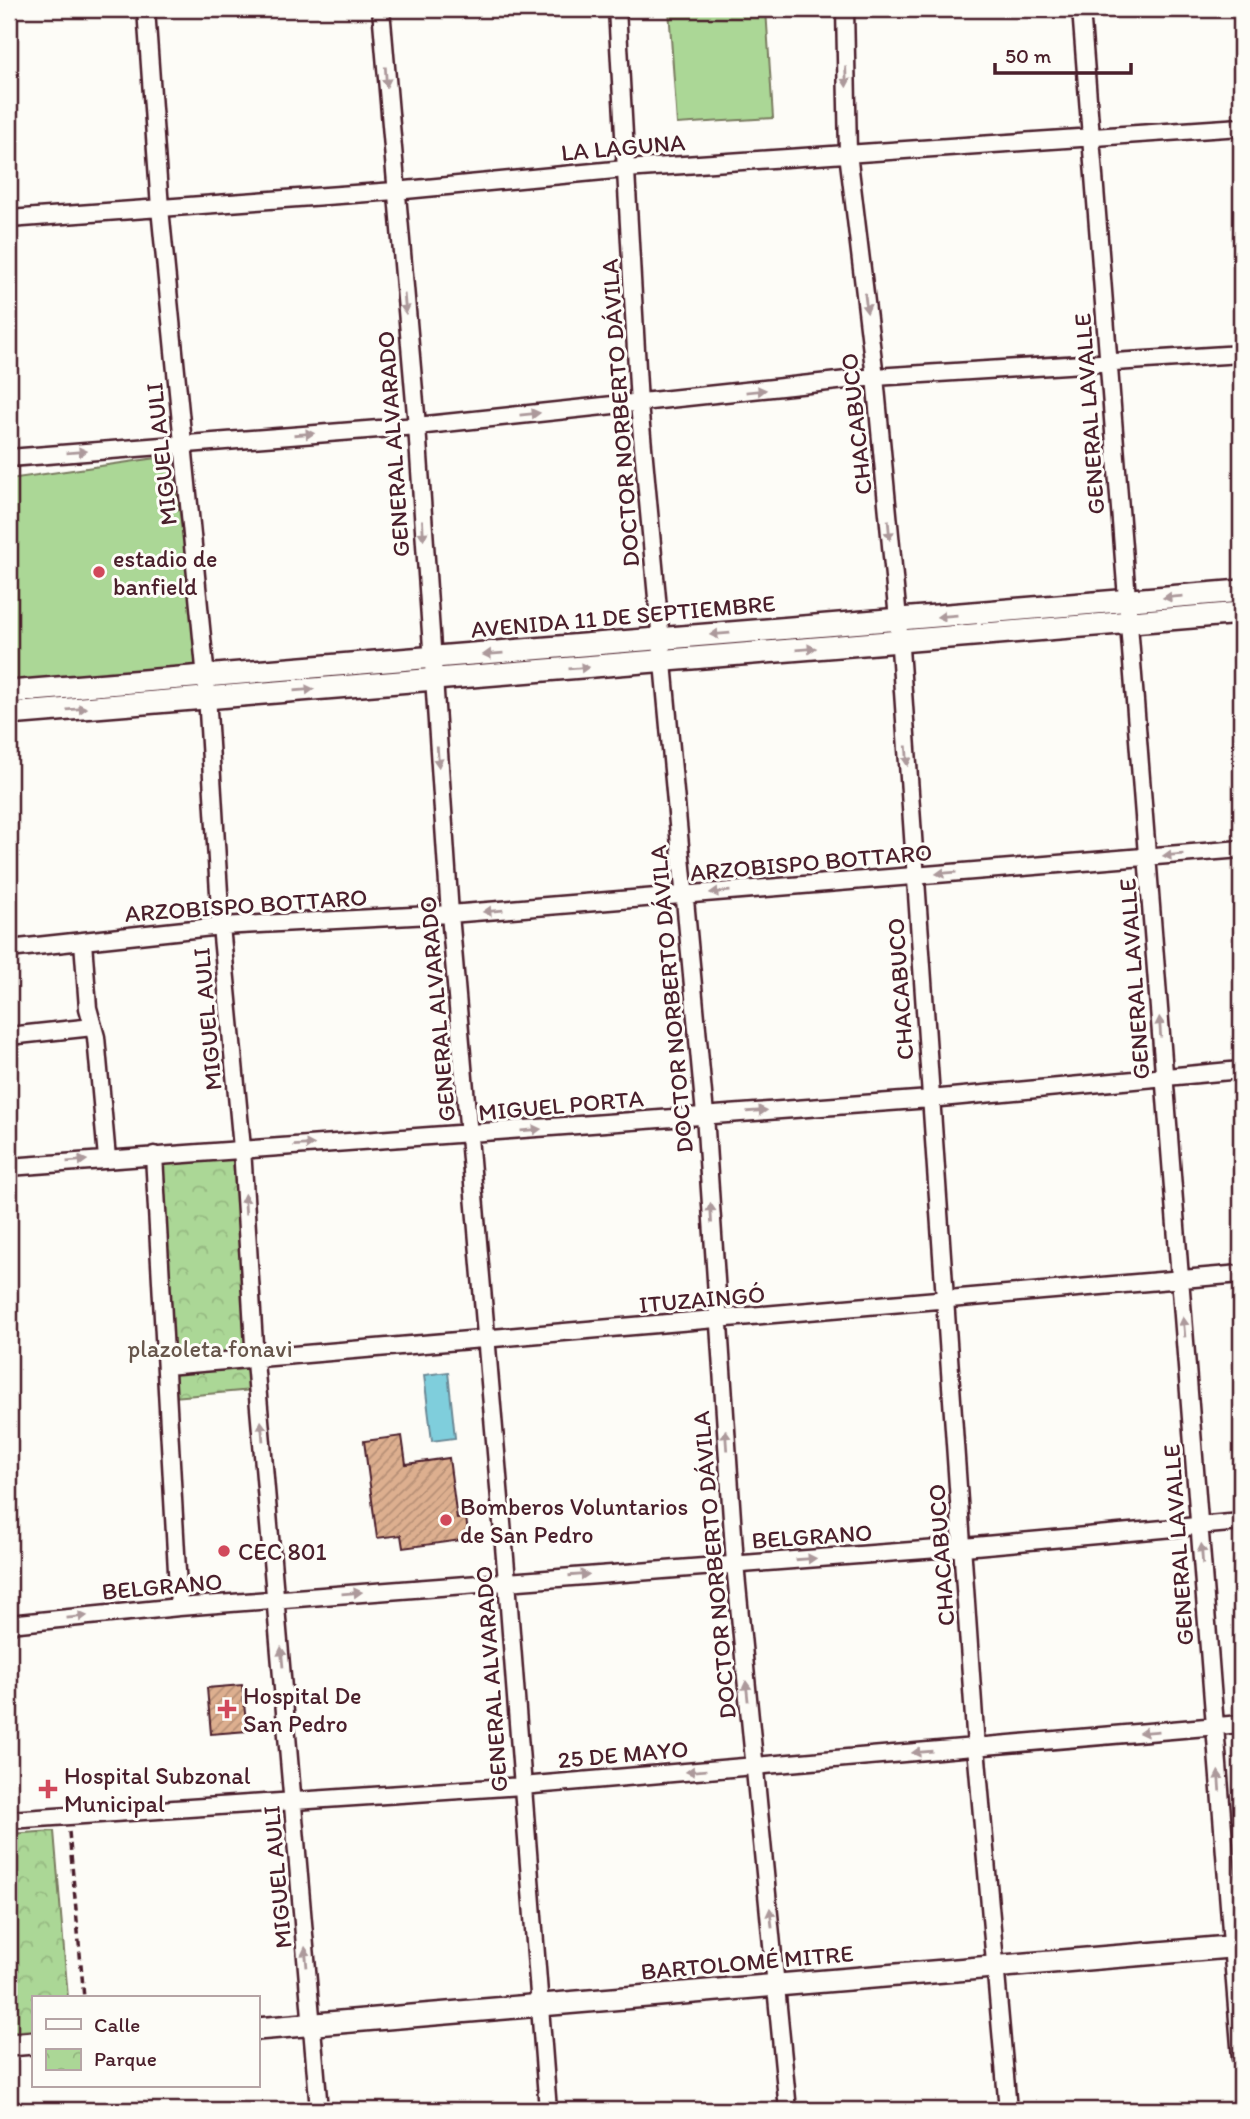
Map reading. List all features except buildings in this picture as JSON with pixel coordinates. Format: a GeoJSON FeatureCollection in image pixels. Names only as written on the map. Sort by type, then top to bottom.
{"type":"FeatureCollection","features":[{"type":"Feature","properties":{"kind":"main road","name":"AVENIDA 11 DE SEPTIEMBRE"},"geometry":{"type":"LineString","coordinates":[[9,714],[207,688],[662,650],[898,620],[1241,591]]}},
{"type":"Feature","properties":{"kind":"main road","name":"AVENIDA 11 DE SEPTIEMBRE"},"geometry":{"type":"LineString","coordinates":[[662,650],[899,642],[1241,613]]}},
{"type":"Feature","properties":{"kind":"main road","name":"AVENIDA 11 DE SEPTIEMBRE"},"geometry":{"type":"LineString","coordinates":[[9,692],[207,688]]}},
{"type":"Feature","properties":{"kind":"main road","name":"BARTOLOMÉ MITRE"},"geometry":{"type":"LineString","coordinates":[[259,2029],[1237,1946]]}},
{"type":"Feature","properties":{"kind":"main road"},"geometry":{"type":"LineString","coordinates":[[9,2045],[32,2043]]}},
{"type":"Feature","properties":{"kind":"street","name":"MIGUEL AULI"},"geometry":{"type":"LineString","coordinates":[[146,9],[160,208],[207,688],[221,926],[242,1148],[255,1361],[319,2110]]}},
{"type":"Feature","properties":{"kind":"street","name":"GENERAL ALVARADO"},"geometry":{"type":"LineString","coordinates":[[382,9],[395,191],[417,426],[431,669],[450,914],[471,1135],[548,2110]]}},
{"type":"Feature","properties":{"kind":"street","name":"DOCTOR NORBERTO DÁVILA"},"geometry":{"type":"LineString","coordinates":[[617,9],[639,404],[705,1115],[734,1564],[778,1986],[788,2110]]}},
{"type":"Feature","properties":{"kind":"street","name":"CHACABUCO"},"geometry":{"type":"LineString","coordinates":[[845,9],[848,153],[875,377],[898,620],[943,1300],[964,1547],[976,1747],[1008,2110]]}},
{"type":"Feature","properties":{"kind":"street","name":"GENERAL LAVALLE"},"geometry":{"type":"LineString","coordinates":[[1081,9],[1215,1726],[1237,1946],[1241,2059]]}},
{"type":"Feature","properties":{"kind":"street","name":"LA LAGUNA"},"geometry":{"type":"LineString","coordinates":[[9,219],[395,191],[625,169],[848,153],[1091,140],[1241,127]]}},
{"type":"Feature","properties":{"kind":"street"},"geometry":{"type":"LineString","coordinates":[[9,458],[417,426],[875,377],[1241,354]]}},
{"type":"Feature","properties":{"kind":"street","name":"ARZOBISPO BOTTARO"},"geometry":{"type":"LineString","coordinates":[[9,949],[221,926],[450,914],[1241,849]]}},
{"type":"Feature","properties":{"kind":"street"},"geometry":{"type":"LineString","coordinates":[[83,942],[88,1008],[93,1027],[107,1158]]}},
{"type":"Feature","properties":{"kind":"street"},"geometry":{"type":"LineString","coordinates":[[9,1036],[93,1027]]}},
{"type":"Feature","properties":{"kind":"street","name":"MIGUEL PORTA"},"geometry":{"type":"LineString","coordinates":[[9,1167],[242,1148],[471,1135],[930,1099],[1241,1070]]}},
{"type":"Feature","properties":{"kind":"street"},"geometry":{"type":"LineString","coordinates":[[154,1155],[179,1607]]}},
{"type":"Feature","properties":{"kind":"street","name":"ITUZAINGÓ"},"geometry":{"type":"LineString","coordinates":[[166,1366],[255,1361],[1241,1274]]}},
{"type":"Feature","properties":{"kind":"street","name":"BELGRANO"},"geometry":{"type":"LineString","coordinates":[[9,1624],[179,1607],[964,1547],[1241,1522]]}},
{"type":"Feature","properties":{"kind":"street","name":"25 DE MAYO"},"geometry":{"type":"LineString","coordinates":[[9,1820],[522,1786],[1241,1724]]}},
{"type":"Feature","properties":{"kind":"path"},"geometry":{"type":"LineString","coordinates":[[68,1816],[84,1996]]}},
{"type":"Feature","properties":{"kind":"green space"},"geometry":{"type":"Polygon","coordinates":[[[669,9],[766,9],[773,118],[677,124],[669,9]]]}},
{"type":"Feature","properties":{"kind":"green space","name":"estadio de banfield"},"geometry":{"type":"Polygon","coordinates":[[[171,456],[204,665],[9,683],[9,479],[171,456]]]}},
{"type":"Feature","properties":{"kind":"green space","name":"plazoleta fonavi"},"geometry":{"type":"Polygon","coordinates":[[[232,1148],[252,1390],[174,1397],[158,1160],[232,1148]]]}},
{"type":"Feature","properties":{"kind":"green space"},"geometry":{"type":"Polygon","coordinates":[[[54,1831],[68,1996],[32,1996],[32,2030],[9,2032],[9,1834],[54,1831]]]}},
{"type":"Feature","properties":{"kind":"water"},"geometry":{"type":"Polygon","coordinates":[[[448,1372],[455,1438],[432,1441],[424,1375],[448,1372]]]}},
{"type":"Feature","properties":{"kind":"place","name":"estadio de banfield"},"geometry":{"type":"Point","coordinates":[99,572]}},
{"type":"Feature","properties":{"kind":"place","name":"Bomberos Voluntarios de San Pedro"},"geometry":{"type":"Point","coordinates":[446,1520]}},
{"type":"Feature","properties":{"kind":"place","name":"CEC 801"},"geometry":{"type":"Point","coordinates":[224,1551]}},
{"type":"Feature","properties":{"kind":"place","name":"Hospital De San Pedro"},"geometry":{"type":"Point","coordinates":[227,1709]}},
{"type":"Feature","properties":{"kind":"place","name":"Hospital Subzonal Municipal"},"geometry":{"type":"Point","coordinates":[48,1789]}}]}
